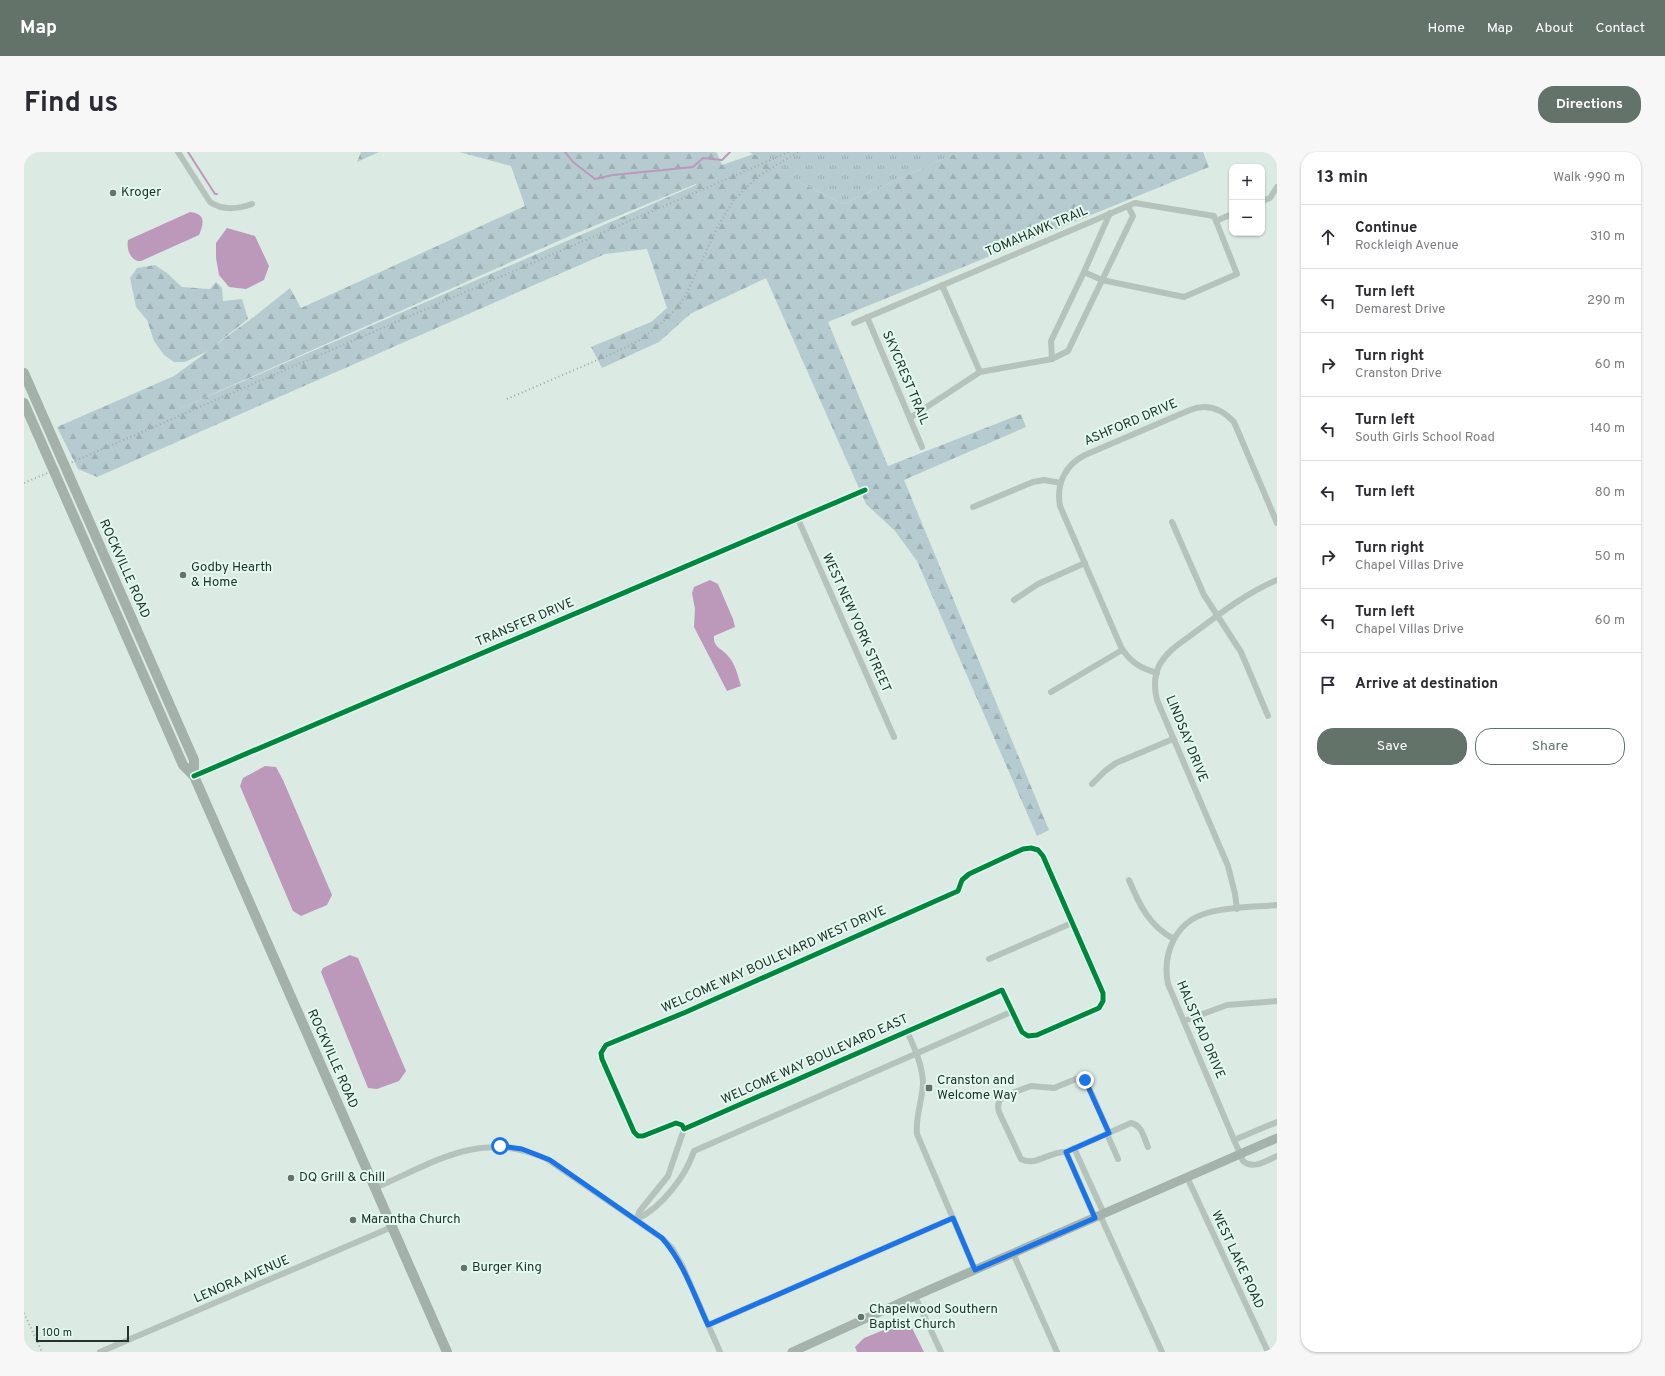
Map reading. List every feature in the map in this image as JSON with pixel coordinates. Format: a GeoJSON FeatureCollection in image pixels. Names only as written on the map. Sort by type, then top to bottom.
{"type":"FeatureCollection","features":[{"type":"Feature","properties":{"kind":"main road","name":"ROCKVILLE ROAD"},"geometry":{"type":"LineString","coordinates":[[24,373],[194,760],[194,776],[447,1352]]}},
{"type":"Feature","properties":{"kind":"main road","name":"ROCKVILLE ROAD"},"geometry":{"type":"LineString","coordinates":[[24,403],[183,766],[194,776]]}},
{"type":"Feature","properties":{"kind":"main road"},"geometry":{"type":"LineString","coordinates":[[792,1352],[915,1296],[1277,1138]]}},
{"type":"Feature","properties":{"kind":"street"},"geometry":{"type":"LineString","coordinates":[[178,152],[210,202],[224,208],[237,208],[252,204]]}},
{"type":"Feature","properties":{"kind":"street"},"geometry":{"type":"LineString","coordinates":[[1265,200],[1270,198],[1277,187]]}},
{"type":"Feature","properties":{"kind":"street","name":"TOMAHAWK TRAIL"},"geometry":{"type":"LineString","coordinates":[[854,323],[1135,203],[1214,216],[1216,221]]}},
{"type":"Feature","properties":{"kind":"street"},"geometry":{"type":"LineString","coordinates":[[910,418],[980,372],[1052,359],[1068,351],[1133,216],[1128,206]]}},
{"type":"Feature","properties":{"kind":"street"},"geometry":{"type":"LineString","coordinates":[[1052,359],[1050,341],[1084,272],[1110,213]]}},
{"type":"Feature","properties":{"kind":"street"},"geometry":{"type":"LineString","coordinates":[[1084,272],[1102,280],[1184,297],[1237,274],[1216,221],[1229,215]]}},
{"type":"Feature","properties":{"kind":"street"},"geometry":{"type":"LineString","coordinates":[[942,285],[980,372]]}},
{"type":"Feature","properties":{"kind":"street","name":"SKYCREST TRAIL"},"geometry":{"type":"LineString","coordinates":[[867,317],[922,447]]}},
{"type":"Feature","properties":{"kind":"street","name":"ASHFORD DRIVE"},"geometry":{"type":"LineString","coordinates":[[1061,483],[1069,467],[1085,455],[1193,408],[1211,407],[1222,412],[1231,419],[1236,426],[1277,523]]}},
{"type":"Feature","properties":{"kind":"street"},"geometry":{"type":"LineString","coordinates":[[973,507],[1033,482],[1044,480],[1061,483],[1059,491],[1060,506],[1122,650],[1134,664],[1157,673],[1161,662],[1170,651],[1248,594],[1277,580]]}},
{"type":"Feature","properties":{"kind":"street","name":"TRANSFER DRIVE"},"geometry":{"type":"LineString","coordinates":[[194,776],[865,490]]}},
{"type":"Feature","properties":{"kind":"street","name":"WEST NEW YORK STREET"},"geometry":{"type":"LineString","coordinates":[[798,519],[894,737]]}},
{"type":"Feature","properties":{"kind":"street"},"geometry":{"type":"LineString","coordinates":[[1172,522],[1201,590],[1241,652],[1268,716]]}},
{"type":"Feature","properties":{"kind":"street"},"geometry":{"type":"LineString","coordinates":[[1014,600],[1038,584],[1085,563]]}},
{"type":"Feature","properties":{"kind":"street"},"geometry":{"type":"LineString","coordinates":[[1051,692],[1122,650]]}},
{"type":"Feature","properties":{"kind":"street","name":"LINDSAY DRIVE"},"geometry":{"type":"LineString","coordinates":[[1157,673],[1155,685],[1157,700],[1228,866],[1237,909]]}},
{"type":"Feature","properties":{"kind":"street"},"geometry":{"type":"LineString","coordinates":[[1092,784],[1105,771],[1116,763],[1173,739]]}},
{"type":"Feature","properties":{"kind":"street","name":"WELCOME WAY BOULEVARD WEST DRIVE"},"geometry":{"type":"LineString","coordinates":[[684,1129],[682,1125],[676,1123],[645,1136],[638,1136],[635,1133],[602,1059],[601,1053],[606,1045],[686,1012],[958,891],[962,880],[971,873],[1024,849],[1035,849],[1043,856],[1072,923]]}},
{"type":"Feature","properties":{"kind":"street"},"geometry":{"type":"LineString","coordinates":[[1129,880],[1137,900],[1147,917],[1160,930],[1174,939]]}},
{"type":"Feature","properties":{"kind":"street","name":"HALSTEAD DRIVE"},"geometry":{"type":"LineString","coordinates":[[1240,1154],[1168,984],[1167,955],[1174,939],[1184,925],[1199,916],[1211,912],[1277,905]]}},
{"type":"Feature","properties":{"kind":"street"},"geometry":{"type":"LineString","coordinates":[[637,1219],[644,1216],[676,1186],[694,1151],[1011,1012],[1023,1033],[1028,1036],[1035,1036],[1097,1009],[1102,1004],[1103,995],[1072,923],[989,959]]}},
{"type":"Feature","properties":{"kind":"street","name":"WELCOME WAY BOULEVARD EAST"},"geometry":{"type":"LineString","coordinates":[[684,1129],[1002,990],[1011,1012]]}},
{"type":"Feature","properties":{"kind":"street"},"geometry":{"type":"LineString","coordinates":[[1184,1021],[1214,1008],[1227,1005],[1277,1001]]}},
{"type":"Feature","properties":{"kind":"street"},"geometry":{"type":"LineString","coordinates":[[907,1031],[917,1053],[923,1082],[916,1124],[918,1134],[975,1270]]}},
{"type":"Feature","properties":{"kind":"street"},"geometry":{"type":"LineString","coordinates":[[1118,1159],[1108,1133],[1087,1083],[1082,1079],[1076,1079],[1054,1088],[1038,1086],[1025,1087],[1004,1096],[998,1104],[999,1112],[1021,1159],[1025,1162],[1033,1162],[1058,1151],[1066,1152],[1074,1148],[1108,1133],[1131,1123],[1136,1124],[1140,1128],[1148,1147]]}},
{"type":"Feature","properties":{"kind":"street"},"geometry":{"type":"LineString","coordinates":[[1234,1140],[1277,1122]]}},
{"type":"Feature","properties":{"kind":"street"},"geometry":{"type":"LineString","coordinates":[[637,1219],[640,1212],[668,1176],[684,1129]]}},
{"type":"Feature","properties":{"kind":"street"},"geometry":{"type":"LineString","coordinates":[[375,1188],[460,1152],[480,1147],[506,1146],[528,1151],[550,1160],[637,1219],[662,1238],[672,1248],[682,1266],[720,1352]]}},
{"type":"Feature","properties":{"kind":"street"},"geometry":{"type":"LineString","coordinates":[[1074,1148],[1099,1216]]}},
{"type":"Feature","properties":{"kind":"street"},"geometry":{"type":"LineString","coordinates":[[1066,1152],[1099,1216],[1162,1352]]}},
{"type":"Feature","properties":{"kind":"street"},"geometry":{"type":"LineString","coordinates":[[1240,1154],[1244,1162],[1252,1166],[1277,1156]]}},
{"type":"Feature","properties":{"kind":"street","name":"WEST LAKE ROAD"},"geometry":{"type":"LineString","coordinates":[[1187,1177],[1268,1352]]}},
{"type":"Feature","properties":{"kind":"street"},"geometry":{"type":"LineString","coordinates":[[708,1325],[953,1218]]}},
{"type":"Feature","properties":{"kind":"street","name":"LENORA AVENUE"},"geometry":{"type":"LineString","coordinates":[[100,1352],[392,1227]]}},
{"type":"Feature","properties":{"kind":"street"},"geometry":{"type":"LineString","coordinates":[[1013,1253],[1058,1352]]}},
{"type":"Feature","properties":{"kind":"street"},"geometry":{"type":"LineString","coordinates":[[915,1296],[941,1352]]}},
{"type":"Feature","properties":{"kind":"green space"},"geometry":{"type":"Polygon","coordinates":[[[361,152],[379,152],[357,162],[361,152]]]}},
{"type":"Feature","properties":{"kind":"green space"},"geometry":{"type":"Polygon","coordinates":[[[459,152],[715,152],[717,153],[722,165],[754,154],[803,184],[843,204],[959,152],[1203,152],[1209,167],[828,322],[888,466],[1021,414],[1026,427],[904,480],[1049,830],[1037,836],[917,561],[895,531],[866,504],[766,278],[690,314],[659,342],[602,368],[591,347],[651,322],[667,308],[647,249],[605,254],[97,477],[78,469],[57,427],[174,376],[208,351],[185,362],[174,362],[164,355],[154,341],[147,320],[136,307],[130,278],[137,268],[155,265],[167,273],[182,287],[210,289],[216,282],[222,288],[223,301],[242,299],[248,319],[210,349],[290,288],[301,308],[525,206],[511,166],[459,152]],[[696,185],[572,235],[165,415],[696,185]]]}},
{"type":"Feature","properties":{"kind":"green space"},"geometry":{"type":"Polygon","coordinates":[[[749,152],[959,152],[843,204],[803,184],[749,152]]]}},
{"type":"Feature","properties":{"kind":"shaded area"},"geometry":{"type":"Polygon","coordinates":[[[190,212],[201,217],[203,223],[199,235],[141,261],[137,261],[132,257],[128,247],[128,240],[190,212]]]}},
{"type":"Feature","properties":{"kind":"shaded area"},"geometry":{"type":"Polygon","coordinates":[[[227,228],[255,236],[269,266],[264,280],[246,289],[229,287],[219,275],[216,258],[216,243],[227,228]]]}},
{"type":"Feature","properties":{"kind":"shaded area"},"geometry":{"type":"Polygon","coordinates":[[[710,580],[718,584],[735,627],[714,636],[716,645],[726,653],[733,662],[741,686],[727,691],[694,627],[695,609],[692,593],[694,587],[710,580]]]}},
{"type":"Feature","properties":{"kind":"shaded area"},"geometry":{"type":"Polygon","coordinates":[[[265,766],[276,767],[283,780],[332,895],[327,905],[301,916],[293,911],[240,786],[243,778],[265,766]]]}},
{"type":"Feature","properties":{"kind":"shaded area"},"geometry":{"type":"Polygon","coordinates":[[[350,955],[358,958],[406,1071],[399,1081],[377,1089],[368,1088],[321,972],[323,968],[350,955]]]}},
{"type":"Feature","properties":{"kind":"shaded area"},"geometry":{"type":"Polygon","coordinates":[[[901,1323],[911,1326],[924,1352],[857,1352],[855,1347],[864,1338],[901,1323]]]}},
{"type":"Feature","properties":{"kind":"waterway"},"geometry":{"type":"LineString","coordinates":[[188,152],[215,194],[217,194]]}},
{"type":"Feature","properties":{"kind":"waterway"},"geometry":{"type":"LineString","coordinates":[[565,152],[573,162],[595,179],[613,175],[693,167],[703,158],[722,160],[730,152]]}},
{"type":"Feature","properties":{"kind":"railway"},"geometry":{"type":"LineString","coordinates":[[24,483],[789,152]]}},
{"type":"Feature","properties":{"kind":"railway"},"geometry":{"type":"LineString","coordinates":[[507,399],[616,352],[640,340],[659,325],[676,309],[686,295],[718,226],[734,200],[757,177],[798,152]]}},
{"type":"Feature","properties":{"kind":"railway"},"geometry":{"type":"LineString","coordinates":[[24,1313],[42,1352]]}},
{"type":"Feature","properties":{"kind":"cycle path"},"geometry":{"type":"LineString","coordinates":[[194,776],[865,490]]}},
{"type":"Feature","properties":{"kind":"cycle path"},"geometry":{"type":"LineString","coordinates":[[1031,848],[1038,850],[1043,856],[1103,993],[1103,1001],[1099,1008],[1037,1035],[1028,1036],[1022,1032],[1002,990],[684,1129],[682,1125],[676,1123],[643,1136],[638,1136],[634,1132],[602,1059],[601,1053],[606,1045],[686,1012],[958,891],[962,880],[969,874],[1023,849],[1031,848]]}},
{"type":"Feature","properties":{"kind":"place","name":"Kroger"},"geometry":{"type":"Point","coordinates":[113,193]}},
{"type":"Feature","properties":{"kind":"place","name":"Godby Hearth & Home"},"geometry":{"type":"Point","coordinates":[183,575]}},
{"type":"Feature","properties":{"kind":"place","name":"Cranston and Welcome Way"},"geometry":{"type":"Point","coordinates":[929,1088]}},
{"type":"Feature","properties":{"kind":"place","name":"DQ Grill & Chill"},"geometry":{"type":"Point","coordinates":[291,1178]}},
{"type":"Feature","properties":{"kind":"place","name":"Marantha Church"},"geometry":{"type":"Point","coordinates":[353,1220]}},
{"type":"Feature","properties":{"kind":"place","name":"Burger King"},"geometry":{"type":"Point","coordinates":[464,1268]}},
{"type":"Feature","properties":{"kind":"place","name":"Chapelwood Southern Baptist Church"},"geometry":{"type":"Point","coordinates":[861,1317]}},
{"type":"Feature","properties":{"kind":"route"},"geometry":{"type":"LineString","coordinates":[[500,1146],[522,1149],[550,1160],[662,1238],[672,1248],[679,1260],[708,1325],[953,1218],[975,1270],[1095,1218],[1066,1152],[1109,1133],[1085,1080]]}}]}
